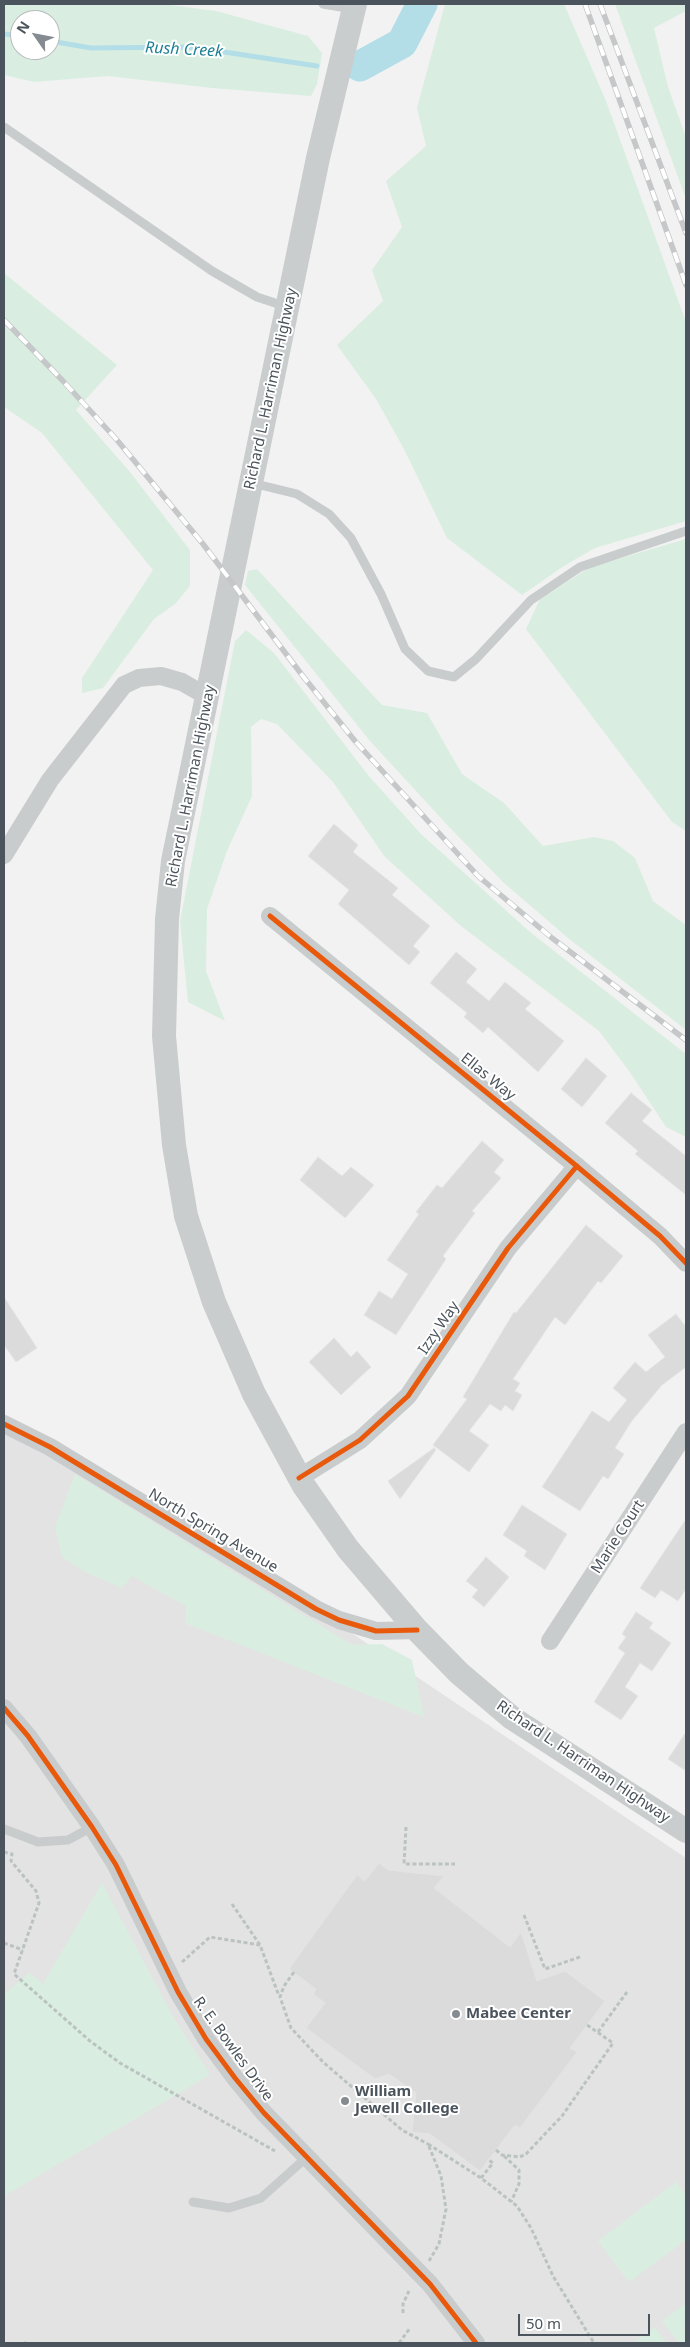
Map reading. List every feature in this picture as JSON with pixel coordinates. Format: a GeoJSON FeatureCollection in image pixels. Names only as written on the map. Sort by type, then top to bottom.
{"type":"FeatureCollection","features":[{"type":"Feature","properties":{"kind":"main road","name":"Richard L. Harriman Highway"},"geometry":{"type":"LineString","coordinates":[[354,6],[334,83],[173,861],[167,919],[164,1036],[174,1145],[186,1216],[214,1302],[254,1394],[299,1478],[348,1549],[458,1673],[512,1718],[686,1832]]}},
{"type":"Feature","properties":{"kind":"street"},"geometry":{"type":"LineString","coordinates":[[4,855],[50,780],[124,685],[139,678],[161,676],[182,682],[208,697]]}},
{"type":"Feature","properties":{"kind":"street","name":"Ellas Way"},"geometry":{"type":"LineString","coordinates":[[270,916],[577,1166],[660,1236],[686,1263]]}},
{"type":"Feature","properties":{"kind":"street","name":"Izzy Way"},"geometry":{"type":"LineString","coordinates":[[299,1478],[360,1440],[408,1396],[508,1248],[577,1166]]}},
{"type":"Feature","properties":{"kind":"street","name":"North Spring Avenue"},"geometry":{"type":"LineString","coordinates":[[4,1424],[50,1447],[316,1609],[339,1620],[376,1632],[418,1630]]}},
{"type":"Feature","properties":{"kind":"street","name":"Marie Court"},"geometry":{"type":"LineString","coordinates":[[550,1641],[686,1432]]}},
{"type":"Feature","properties":{"kind":"street","name":"R. E. Bowles Drive"},"geometry":{"type":"LineString","coordinates":[[4,1708],[28,1736],[92,1827],[116,1865],[178,1992],[206,2039],[264,2113],[430,2284],[476,2343]]}},
{"type":"Feature","properties":{"kind":"lane"},"geometry":{"type":"LineString","coordinates":[[323,4],[354,6]]}},
{"type":"Feature","properties":{"kind":"lane"},"geometry":{"type":"LineString","coordinates":[[4,127],[212,271],[257,296],[287,307]]}},
{"type":"Feature","properties":{"kind":"lane"},"geometry":{"type":"LineString","coordinates":[[251,483],[297,494],[329,514],[351,538],[381,594],[405,649],[428,671],[454,677],[476,659],[532,600],[580,567],[686,531]]}},
{"type":"Feature","properties":{"kind":"lane"},"geometry":{"type":"LineString","coordinates":[[4,1829],[38,1842],[68,1840],[92,1827]]}},
{"type":"Feature","properties":{"kind":"lane"},"geometry":{"type":"LineString","coordinates":[[193,2202],[228,2208],[261,2198],[307,2157]]}},
{"type":"Feature","properties":{"kind":"path"},"geometry":{"type":"LineString","coordinates":[[406,1827],[404,1864],[456,1864]]}},
{"type":"Feature","properties":{"kind":"path"},"geometry":{"type":"LineString","coordinates":[[4,1852],[12,1854],[12,1861],[36,1892],[39,1904],[14,1974],[90,2041],[120,2062],[278,2153]]}},
{"type":"Feature","properties":{"kind":"path"},"geometry":{"type":"LineString","coordinates":[[232,1904],[260,1945],[291,2028],[323,2062],[402,2130],[482,2178],[517,2206],[531,2228],[553,2276],[594,2343]]}},
{"type":"Feature","properties":{"kind":"path"},"geometry":{"type":"LineString","coordinates":[[524,1915],[545,1969],[580,1957]]}},
{"type":"Feature","properties":{"kind":"path"},"geometry":{"type":"LineString","coordinates":[[180,1967],[184,1959],[210,1937],[260,1945]]}},
{"type":"Feature","properties":{"kind":"path"},"geometry":{"type":"LineString","coordinates":[[4,1943],[22,1950]]}},
{"type":"Feature","properties":{"kind":"path"},"geometry":{"type":"LineString","coordinates":[[280,1997],[294,1972]]}},
{"type":"Feature","properties":{"kind":"path"},"geometry":{"type":"LineString","coordinates":[[598,2032],[627,1992]]}},
{"type":"Feature","properties":{"kind":"path"},"geometry":{"type":"LineString","coordinates":[[502,2155],[516,2158],[526,2154],[562,2116],[613,2043],[587,2025]]}},
{"type":"Feature","properties":{"kind":"path"},"geometry":{"type":"LineString","coordinates":[[428,2144],[442,2176],[446,2209],[439,2244],[428,2263]]}},
{"type":"Feature","properties":{"kind":"path"},"geometry":{"type":"LineString","coordinates":[[496,2150],[520,2170],[519,2184],[511,2202]]}},
{"type":"Feature","properties":{"kind":"path"},"geometry":{"type":"LineString","coordinates":[[482,2178],[493,2163],[489,2160]]}},
{"type":"Feature","properties":{"kind":"path"},"geometry":{"type":"LineString","coordinates":[[403,2314],[403,2304],[409,2291]]}},
{"type":"Feature","properties":{"kind":"path"},"geometry":{"type":"LineString","coordinates":[[399,2343],[410,2328]]}},
{"type":"Feature","properties":{"kind":"path"},"geometry":{"type":"LineString","coordinates":[[587,2334],[590,2343]]}},
{"type":"Feature","properties":{"kind":"shaded area","name":"William Jewell College"},"geometry":{"type":"Polygon","coordinates":[[[4,1420],[316,1609],[686,1858],[686,2343],[4,2343],[4,1420]]]}},
{"type":"Feature","properties":{"kind":"green space"},"geometry":{"type":"Polygon","coordinates":[[[4,4],[162,4],[216,11],[308,36],[322,53],[317,84],[311,96],[212,88],[108,76],[34,82],[4,75],[4,4]]]}},
{"type":"Feature","properties":{"kind":"green space"},"geometry":{"type":"Polygon","coordinates":[[[445,4],[564,4],[606,101],[686,322],[686,521],[595,548],[564,566],[522,595],[447,538],[404,449],[376,399],[337,345],[383,301],[372,270],[402,227],[386,181],[426,146],[417,108],[445,4]]]}},
{"type":"Feature","properties":{"kind":"green space"},"geometry":{"type":"Polygon","coordinates":[[[615,4],[686,4],[686,11],[654,28],[668,87],[686,137],[686,199],[615,4]]]}},
{"type":"Feature","properties":{"kind":"green space"},"geometry":{"type":"Polygon","coordinates":[[[4,273],[117,365],[76,410],[130,472],[190,550],[190,586],[175,604],[154,619],[103,688],[82,693],[82,678],[153,570],[42,433],[4,407],[4,273]]]}},
{"type":"Feature","properties":{"kind":"green space"},"geometry":{"type":"Polygon","coordinates":[[[686,539],[686,831],[672,822],[526,629],[540,599],[590,567],[686,539]]]}},
{"type":"Feature","properties":{"kind":"green space"},"geometry":{"type":"Polygon","coordinates":[[[257,569],[382,705],[427,713],[462,774],[504,803],[543,846],[594,837],[613,841],[635,858],[653,901],[686,925],[686,1030],[568,938],[504,883],[450,828],[370,741],[245,585],[248,571],[257,569]]]}},
{"type":"Feature","properties":{"kind":"green space"},"geometry":{"type":"Polygon","coordinates":[[[246,630],[274,653],[368,775],[421,834],[530,932],[686,1054],[686,1137],[666,1127],[629,1071],[599,1031],[461,926],[385,857],[333,782],[277,724],[261,719],[251,727],[252,796],[227,851],[207,909],[206,971],[225,1021],[188,1002],[180,921],[235,641],[246,630]]]}},
{"type":"Feature","properties":{"kind":"green space"},"geometry":{"type":"Polygon","coordinates":[[[75,1474],[352,1645],[382,1644],[412,1660],[424,1717],[185,1623],[186,1606],[132,1576],[122,1588],[87,1573],[62,1557],[55,1527],[75,1474]]]}},
{"type":"Feature","properties":{"kind":"green space"},"geometry":{"type":"Polygon","coordinates":[[[102,1883],[172,2015],[210,2075],[4,2196],[4,1994],[29,1973],[43,1984],[102,1883]]]}},
{"type":"Feature","properties":{"kind":"green space"},"geometry":{"type":"Polygon","coordinates":[[[676,2182],[686,2194],[686,2240],[629,2282],[598,2241],[676,2182]]]}},
{"type":"Feature","properties":{"kind":"green space"},"geometry":{"type":"Polygon","coordinates":[[[685,2304],[686,2343],[679,2343],[662,2321],[685,2304]]]}},
{"type":"Feature","properties":{"kind":"green space"},"geometry":{"type":"Polygon","coordinates":[[[655,2327],[667,2343],[633,2343],[655,2327]]]}},
{"type":"Feature","properties":{"kind":"building"},"geometry":{"type":"Polygon","coordinates":[[[334,824],[358,845],[353,852],[398,888],[392,895],[430,926],[413,946],[420,952],[409,965],[338,904],[349,890],[308,856],[334,824]]]}},
{"type":"Feature","properties":{"kind":"building"},"geometry":{"type":"Polygon","coordinates":[[[456,952],[477,969],[466,982],[489,1001],[505,982],[531,1003],[525,1009],[564,1041],[538,1072],[488,1027],[483,1033],[464,1017],[467,1013],[430,983],[456,952]]]}},
{"type":"Feature","properties":{"kind":"building"},"geometry":{"type":"Polygon","coordinates":[[[586,1058],[607,1076],[582,1107],[561,1089],[586,1058]]]}},
{"type":"Feature","properties":{"kind":"building"},"geometry":{"type":"Polygon","coordinates":[[[631,1093],[652,1110],[642,1121],[686,1156],[686,1195],[635,1154],[638,1151],[605,1123],[631,1093]]]}},
{"type":"Feature","properties":{"kind":"building"},"geometry":{"type":"Polygon","coordinates":[[[482,1141],[504,1160],[494,1172],[501,1178],[472,1211],[475,1213],[443,1256],[446,1259],[396,1335],[364,1315],[379,1291],[392,1299],[408,1274],[387,1260],[419,1214],[416,1212],[437,1185],[442,1188],[482,1141]]]}},
{"type":"Feature","properties":{"kind":"building"},"geometry":{"type":"Polygon","coordinates":[[[318,1157],[342,1176],[351,1167],[374,1185],[345,1218],[300,1180],[318,1157]]]}},
{"type":"Feature","properties":{"kind":"building"},"geometry":{"type":"Polygon","coordinates":[[[586,1225],[623,1256],[601,1283],[598,1281],[565,1325],[555,1317],[513,1379],[520,1383],[515,1391],[522,1395],[513,1411],[505,1405],[501,1411],[490,1404],[469,1431],[489,1445],[469,1472],[433,1445],[467,1399],[463,1397],[514,1312],[516,1313],[586,1225]]]}},
{"type":"Feature","properties":{"kind":"building"},"geometry":{"type":"Polygon","coordinates":[[[4,1297],[37,1348],[16,1362],[4,1345],[4,1297]]]}},
{"type":"Feature","properties":{"kind":"building"},"geometry":{"type":"Polygon","coordinates":[[[676,1314],[686,1327],[686,1367],[662,1385],[631,1422],[615,1448],[624,1454],[608,1479],[603,1476],[580,1511],[542,1487],[592,1411],[609,1422],[627,1400],[613,1388],[635,1362],[646,1372],[665,1357],[648,1335],[676,1314]]]}},
{"type":"Feature","properties":{"kind":"building"},"geometry":{"type":"Polygon","coordinates":[[[334,1338],[351,1357],[357,1351],[371,1367],[341,1395],[309,1362],[334,1338]]]}},
{"type":"Feature","properties":{"kind":"building"},"geometry":{"type":"Polygon","coordinates":[[[434,1448],[436,1450],[400,1499],[388,1481],[434,1448]]]}},
{"type":"Feature","properties":{"kind":"building"},"geometry":{"type":"Polygon","coordinates":[[[522,1505],[567,1534],[545,1570],[524,1556],[527,1551],[503,1535],[522,1505]]]}},
{"type":"Feature","properties":{"kind":"building"},"geometry":{"type":"Polygon","coordinates":[[[686,1519],[686,1589],[678,1601],[661,1590],[655,1598],[640,1588],[686,1519]]]}},
{"type":"Feature","properties":{"kind":"building"},"geometry":{"type":"Polygon","coordinates":[[[486,1557],[509,1577],[484,1607],[472,1597],[478,1590],[466,1581],[486,1557]]]}},
{"type":"Feature","properties":{"kind":"building"},"geometry":{"type":"Polygon","coordinates":[[[636,1612],[653,1623],[649,1628],[671,1643],[652,1671],[640,1663],[625,1687],[638,1696],[621,1720],[594,1702],[625,1653],[618,1648],[626,1637],[622,1634],[636,1612]]]}},
{"type":"Feature","properties":{"kind":"building"},"geometry":{"type":"Polygon","coordinates":[[[686,1732],[686,1771],[668,1759],[686,1732]]]}},
{"type":"Feature","properties":{"kind":"building","name":"Mabee Center"},"geometry":{"type":"Polygon","coordinates":[[[379,1863],[388,1870],[444,1876],[434,1888],[510,1947],[521,1932],[537,1981],[565,1971],[605,2001],[570,2048],[577,2052],[520,2128],[515,2125],[480,2171],[430,2134],[412,2132],[416,2093],[389,2074],[375,2079],[306,2028],[325,2003],[313,1994],[316,1989],[289,1969],[357,1875],[365,1881],[379,1863]]]}},
{"type":"Feature","properties":{"kind":"waterway","name":"Rush Creek"},"geometry":{"type":"LineString","coordinates":[[360,66],[402,43],[422,4]]}},
{"type":"Feature","properties":{"kind":"waterway","name":"Rush Creek"},"geometry":{"type":"LineString","coordinates":[[4,34],[10,35]]}},
{"type":"Feature","properties":{"kind":"waterway","name":"Rush Creek"},"geometry":{"type":"LineString","coordinates":[[60,43],[91,48],[191,47],[317,66]]}},
{"type":"Feature","properties":{"kind":"railway"},"geometry":{"type":"LineString","coordinates":[[585,4],[686,285]]}},
{"type":"Feature","properties":{"kind":"railway"},"geometry":{"type":"LineString","coordinates":[[600,4],[686,233]]}},
{"type":"Feature","properties":{"kind":"railway"},"geometry":{"type":"LineString","coordinates":[[4,320],[117,440],[203,544],[302,675],[355,741],[478,876],[552,938],[686,1040]]}},
{"type":"Feature","properties":{"kind":"cycle path"},"geometry":{"type":"LineString","coordinates":[[270,916],[573,1163],[660,1236],[686,1263]]}},
{"type":"Feature","properties":{"kind":"cycle path"},"geometry":{"type":"LineString","coordinates":[[299,1478],[360,1440],[408,1396],[508,1248],[577,1166]]}},
{"type":"Feature","properties":{"kind":"cycle path"},"geometry":{"type":"LineString","coordinates":[[4,1424],[50,1447],[316,1609],[339,1620],[376,1631],[417,1630]]}},
{"type":"Feature","properties":{"kind":"cycle path"},"geometry":{"type":"LineString","coordinates":[[4,1708],[28,1736],[92,1827],[116,1865],[178,1992],[206,2039],[264,2113],[430,2284],[476,2343]]}},
{"type":"Feature","properties":{"kind":"place","name":"Mabee Center"},"geometry":{"type":"Point","coordinates":[456,2014]}},
{"type":"Feature","properties":{"kind":"place","name":"William Jewell College"},"geometry":{"type":"Point","coordinates":[345,2101]}}]}
